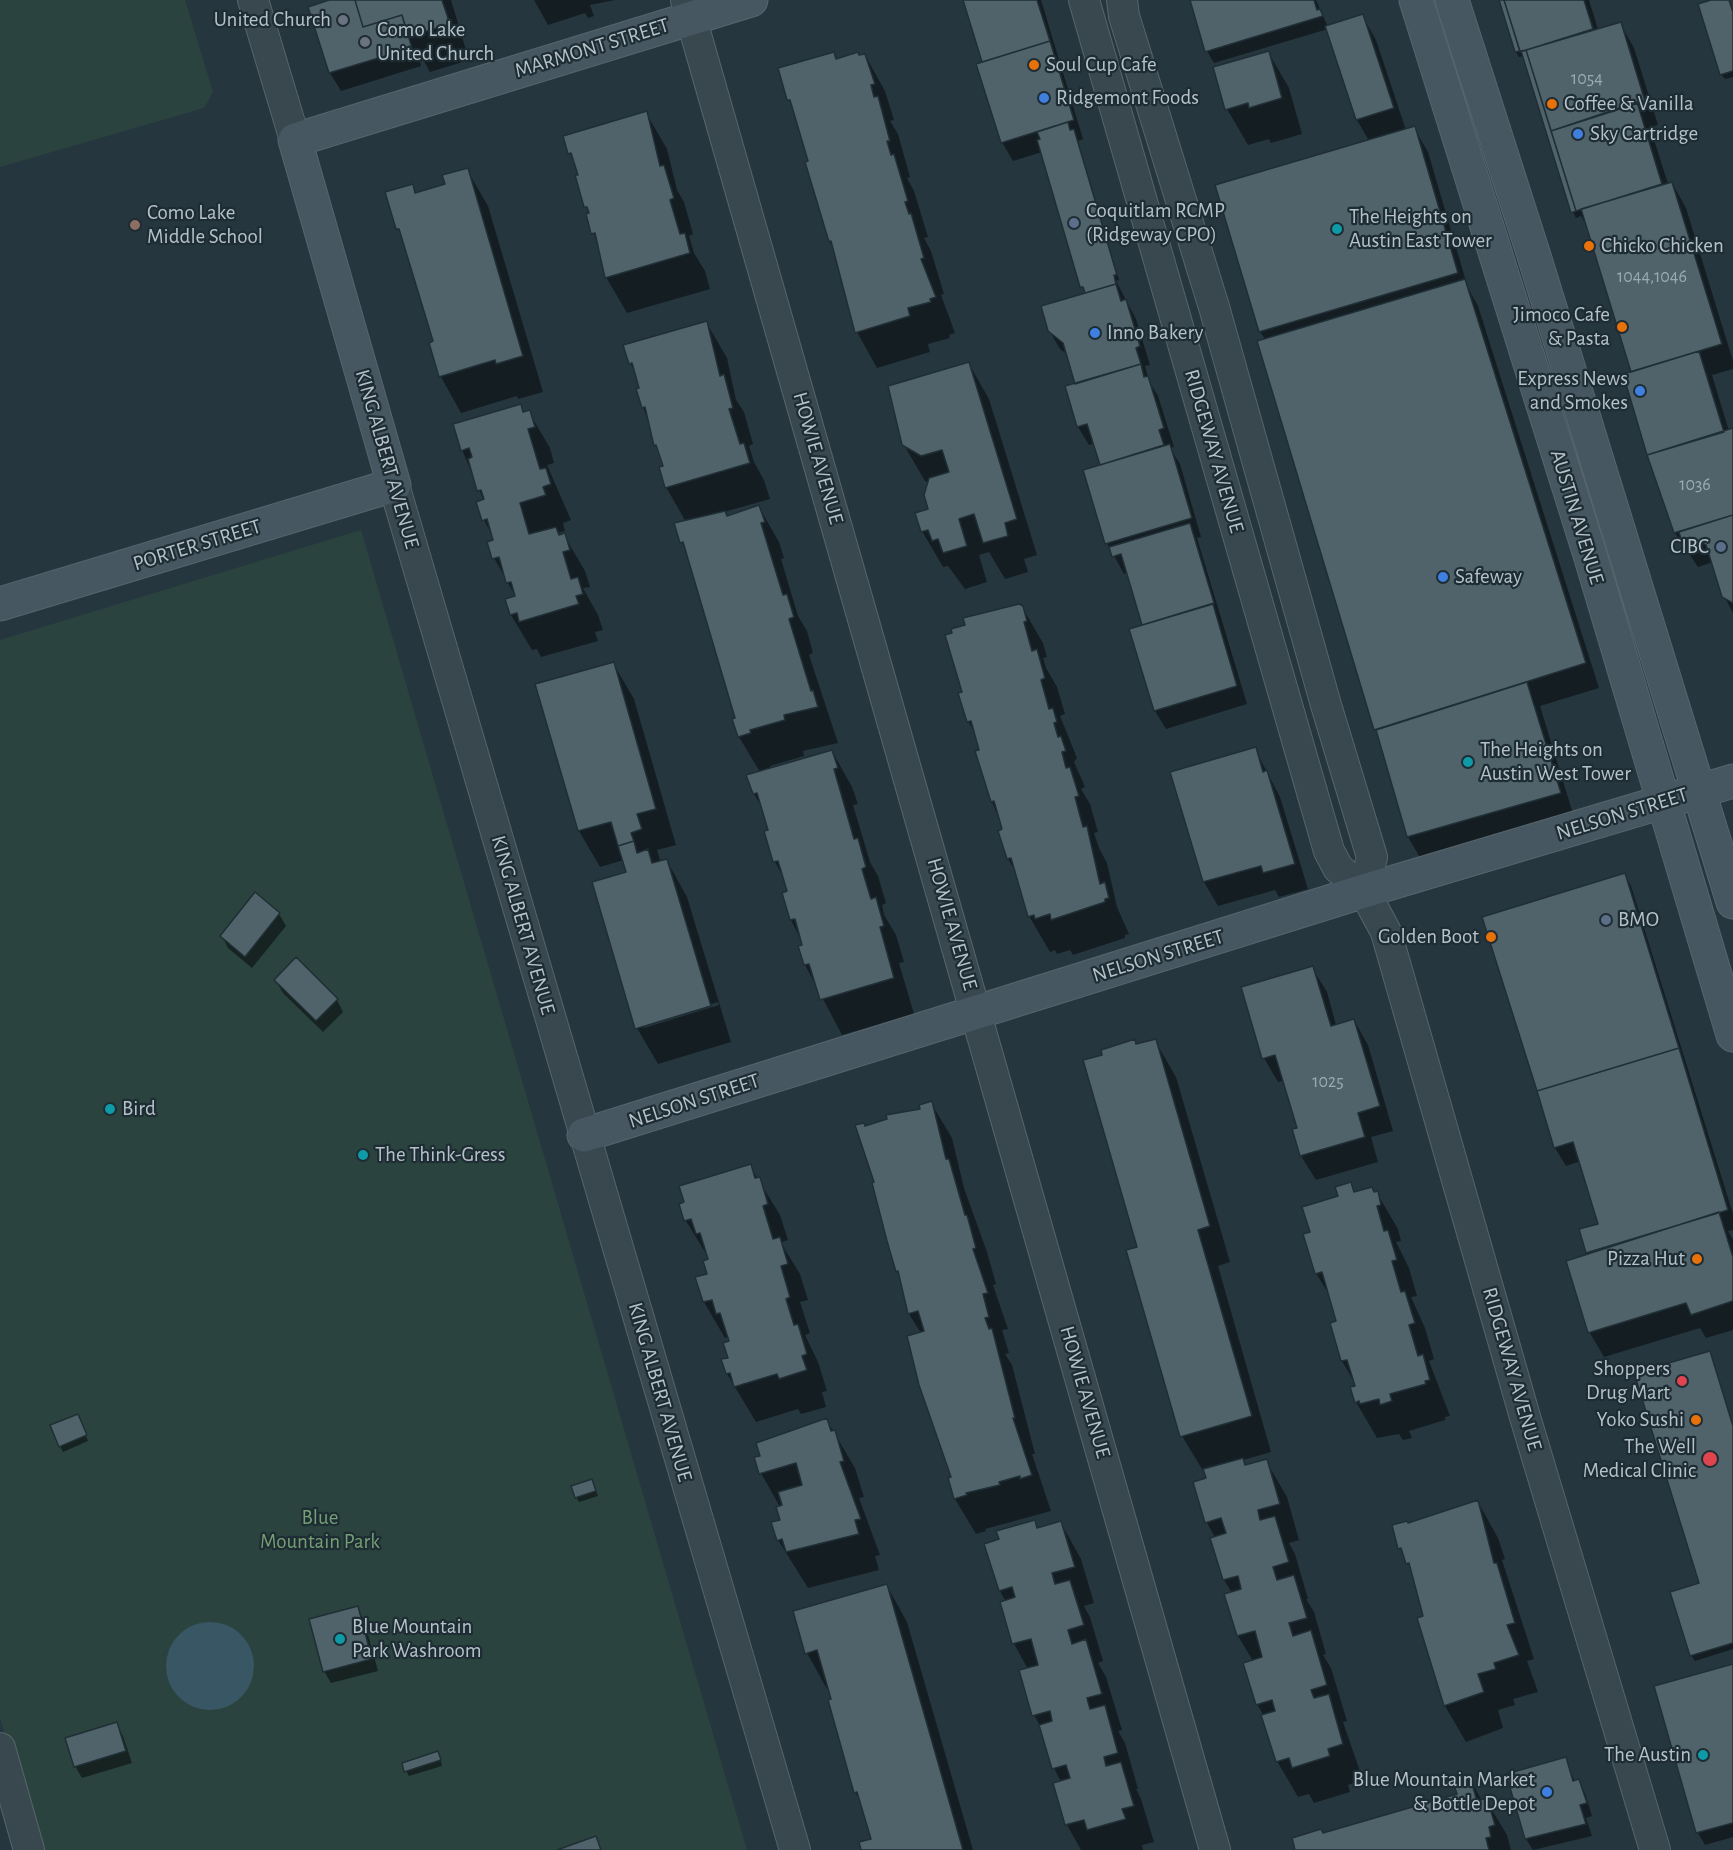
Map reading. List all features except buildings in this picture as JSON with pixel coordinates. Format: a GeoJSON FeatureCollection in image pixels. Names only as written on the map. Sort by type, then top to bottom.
{"type":"FeatureCollection","features":[{"type":"Feature","properties":{"kind":"street","name":"KING ALBERT AVENUE"},"geometry":{"type":"LineString","coordinates":[[253,0],[795,1850]]}},
{"type":"Feature","properties":{"kind":"street","name":"MARMONT STREET"},"geometry":{"type":"LineString","coordinates":[[295,140],[689,9],[752,0]]}},
{"type":"Feature","properties":{"kind":"street","name":"RIDGEWAY AVENUE"},"geometry":{"type":"LineString","coordinates":[[1084,0],[1329,851],[1338,868],[1364,891],[1386,932],[1522,1406],[1655,1850]]}},
{"type":"Feature","properties":{"kind":"street","name":"RIDGEWAY AVENUE"},"geometry":{"type":"LineString","coordinates":[[1122,0],[1124,16],[1214,307],[1326,705],[1372,857],[1364,891]]}},
{"type":"Feature","properties":{"kind":"street","name":"AUSTIN AVENUE"},"geometry":{"type":"LineString","coordinates":[[1416,0],[1664,801],[1733,1035]]}},
{"type":"Feature","properties":{"kind":"street","name":"AUSTIN AVENUE"},"geometry":{"type":"LineString","coordinates":[[1452,0],[1535,259],[1733,902]]}},
{"type":"Feature","properties":{"kind":"street","name":"HOWIE AVENUE"},"geometry":{"type":"LineString","coordinates":[[689,9],[978,1012],[1215,1850]]}},
{"type":"Feature","properties":{"kind":"street","name":"PORTER STREET"},"geometry":{"type":"LineString","coordinates":[[0,604],[394,485]]}},
{"type":"Feature","properties":{"kind":"street","name":"NELSON STREET"},"geometry":{"type":"LineString","coordinates":[[584,1135],[1364,891],[1733,781]]}},
{"type":"Feature","properties":{"kind":"street"},"geometry":{"type":"LineString","coordinates":[[0,1748],[29,1850]]}},
{"type":"Feature","properties":{"kind":"green space"},"geometry":{"type":"Polygon","coordinates":[[[0,0],[185,0],[213,92],[204,108],[0,167],[0,0]]]}},
{"type":"Feature","properties":{"kind":"green space","name":"Blue Mountain Park"},"geometry":{"type":"Polygon","coordinates":[[[361,530],[747,1850],[40,1850],[0,1718],[0,640],[361,530]]]}},
{"type":"Feature","properties":{"kind":"water"},"geometry":{"type":"Polygon","coordinates":[[[210,1622],[227,1626],[241,1635],[250,1649],[254,1666],[250,1683],[241,1697],[227,1706],[210,1710],[193,1706],[179,1697],[170,1683],[166,1666],[170,1649],[179,1635],[193,1626],[210,1622]]]}},
{"type":"Feature","properties":{"kind":"place","name":"United Church"},"geometry":{"type":"Point","coordinates":[343,20]}},
{"type":"Feature","properties":{"kind":"place","name":"Como Lake United Church"},"geometry":{"type":"Point","coordinates":[365,42]}},
{"type":"Feature","properties":{"kind":"place","name":"Soul Cup Cafe"},"geometry":{"type":"Point","coordinates":[1034,65]}},
{"type":"Feature","properties":{"kind":"place","name":"Ridgemont Foods"},"geometry":{"type":"Point","coordinates":[1044,98]}},
{"type":"Feature","properties":{"kind":"place","name":"Coffee & Vanilla"},"geometry":{"type":"Point","coordinates":[1552,104]}},
{"type":"Feature","properties":{"kind":"place","name":"Sky Cartridge"},"geometry":{"type":"Point","coordinates":[1578,134]}},
{"type":"Feature","properties":{"kind":"place","name":"Coquitlam RCMP (Ridgeway CPO)"},"geometry":{"type":"Point","coordinates":[1074,223]}},
{"type":"Feature","properties":{"kind":"place","name":"Como Lake Middle School"},"geometry":{"type":"Point","coordinates":[135,225]}},
{"type":"Feature","properties":{"kind":"place","name":"The Heights on Austin East Tower"},"geometry":{"type":"Point","coordinates":[1337,229]}},
{"type":"Feature","properties":{"kind":"place","name":"Chicko Chicken"},"geometry":{"type":"Point","coordinates":[1589,246]}},
{"type":"Feature","properties":{"kind":"place","name":"Jimoco Cafe & Pasta"},"geometry":{"type":"Point","coordinates":[1622,327]}},
{"type":"Feature","properties":{"kind":"place","name":"Inno Bakery"},"geometry":{"type":"Point","coordinates":[1095,333]}},
{"type":"Feature","properties":{"kind":"place","name":"Express News and Smokes"},"geometry":{"type":"Point","coordinates":[1640,391]}},
{"type":"Feature","properties":{"kind":"place","name":"CIBC"},"geometry":{"type":"Point","coordinates":[1721,547]}},
{"type":"Feature","properties":{"kind":"place","name":"Safeway"},"geometry":{"type":"Point","coordinates":[1443,577]}},
{"type":"Feature","properties":{"kind":"place","name":"The Heights on Austin West Tower"},"geometry":{"type":"Point","coordinates":[1468,762]}},
{"type":"Feature","properties":{"kind":"place","name":"BMO"},"geometry":{"type":"Point","coordinates":[1606,920]}},
{"type":"Feature","properties":{"kind":"place","name":"Golden Boot"},"geometry":{"type":"Point","coordinates":[1491,937]}},
{"type":"Feature","properties":{"kind":"place","name":"Bird"},"geometry":{"type":"Point","coordinates":[110,1109]}},
{"type":"Feature","properties":{"kind":"place","name":"The Think-Gress"},"geometry":{"type":"Point","coordinates":[363,1155]}},
{"type":"Feature","properties":{"kind":"place","name":"Pizza Hut"},"geometry":{"type":"Point","coordinates":[1697,1259]}},
{"type":"Feature","properties":{"kind":"place","name":"Shoppers Drug Mart"},"geometry":{"type":"Point","coordinates":[1682,1381]}},
{"type":"Feature","properties":{"kind":"place","name":"Yoko Sushi"},"geometry":{"type":"Point","coordinates":[1696,1420]}},
{"type":"Feature","properties":{"kind":"place","name":"The Well Medical Clinic"},"geometry":{"type":"Point","coordinates":[1710,1459]}},
{"type":"Feature","properties":{"kind":"place","name":"Blue Mountain Park Washroom"},"geometry":{"type":"Point","coordinates":[340,1639]}},
{"type":"Feature","properties":{"kind":"place","name":"The Austin"},"geometry":{"type":"Point","coordinates":[1703,1755]}},
{"type":"Feature","properties":{"kind":"place","name":"Blue Mountain Market & Bottle Depot"},"geometry":{"type":"Point","coordinates":[1547,1792]}}]}
